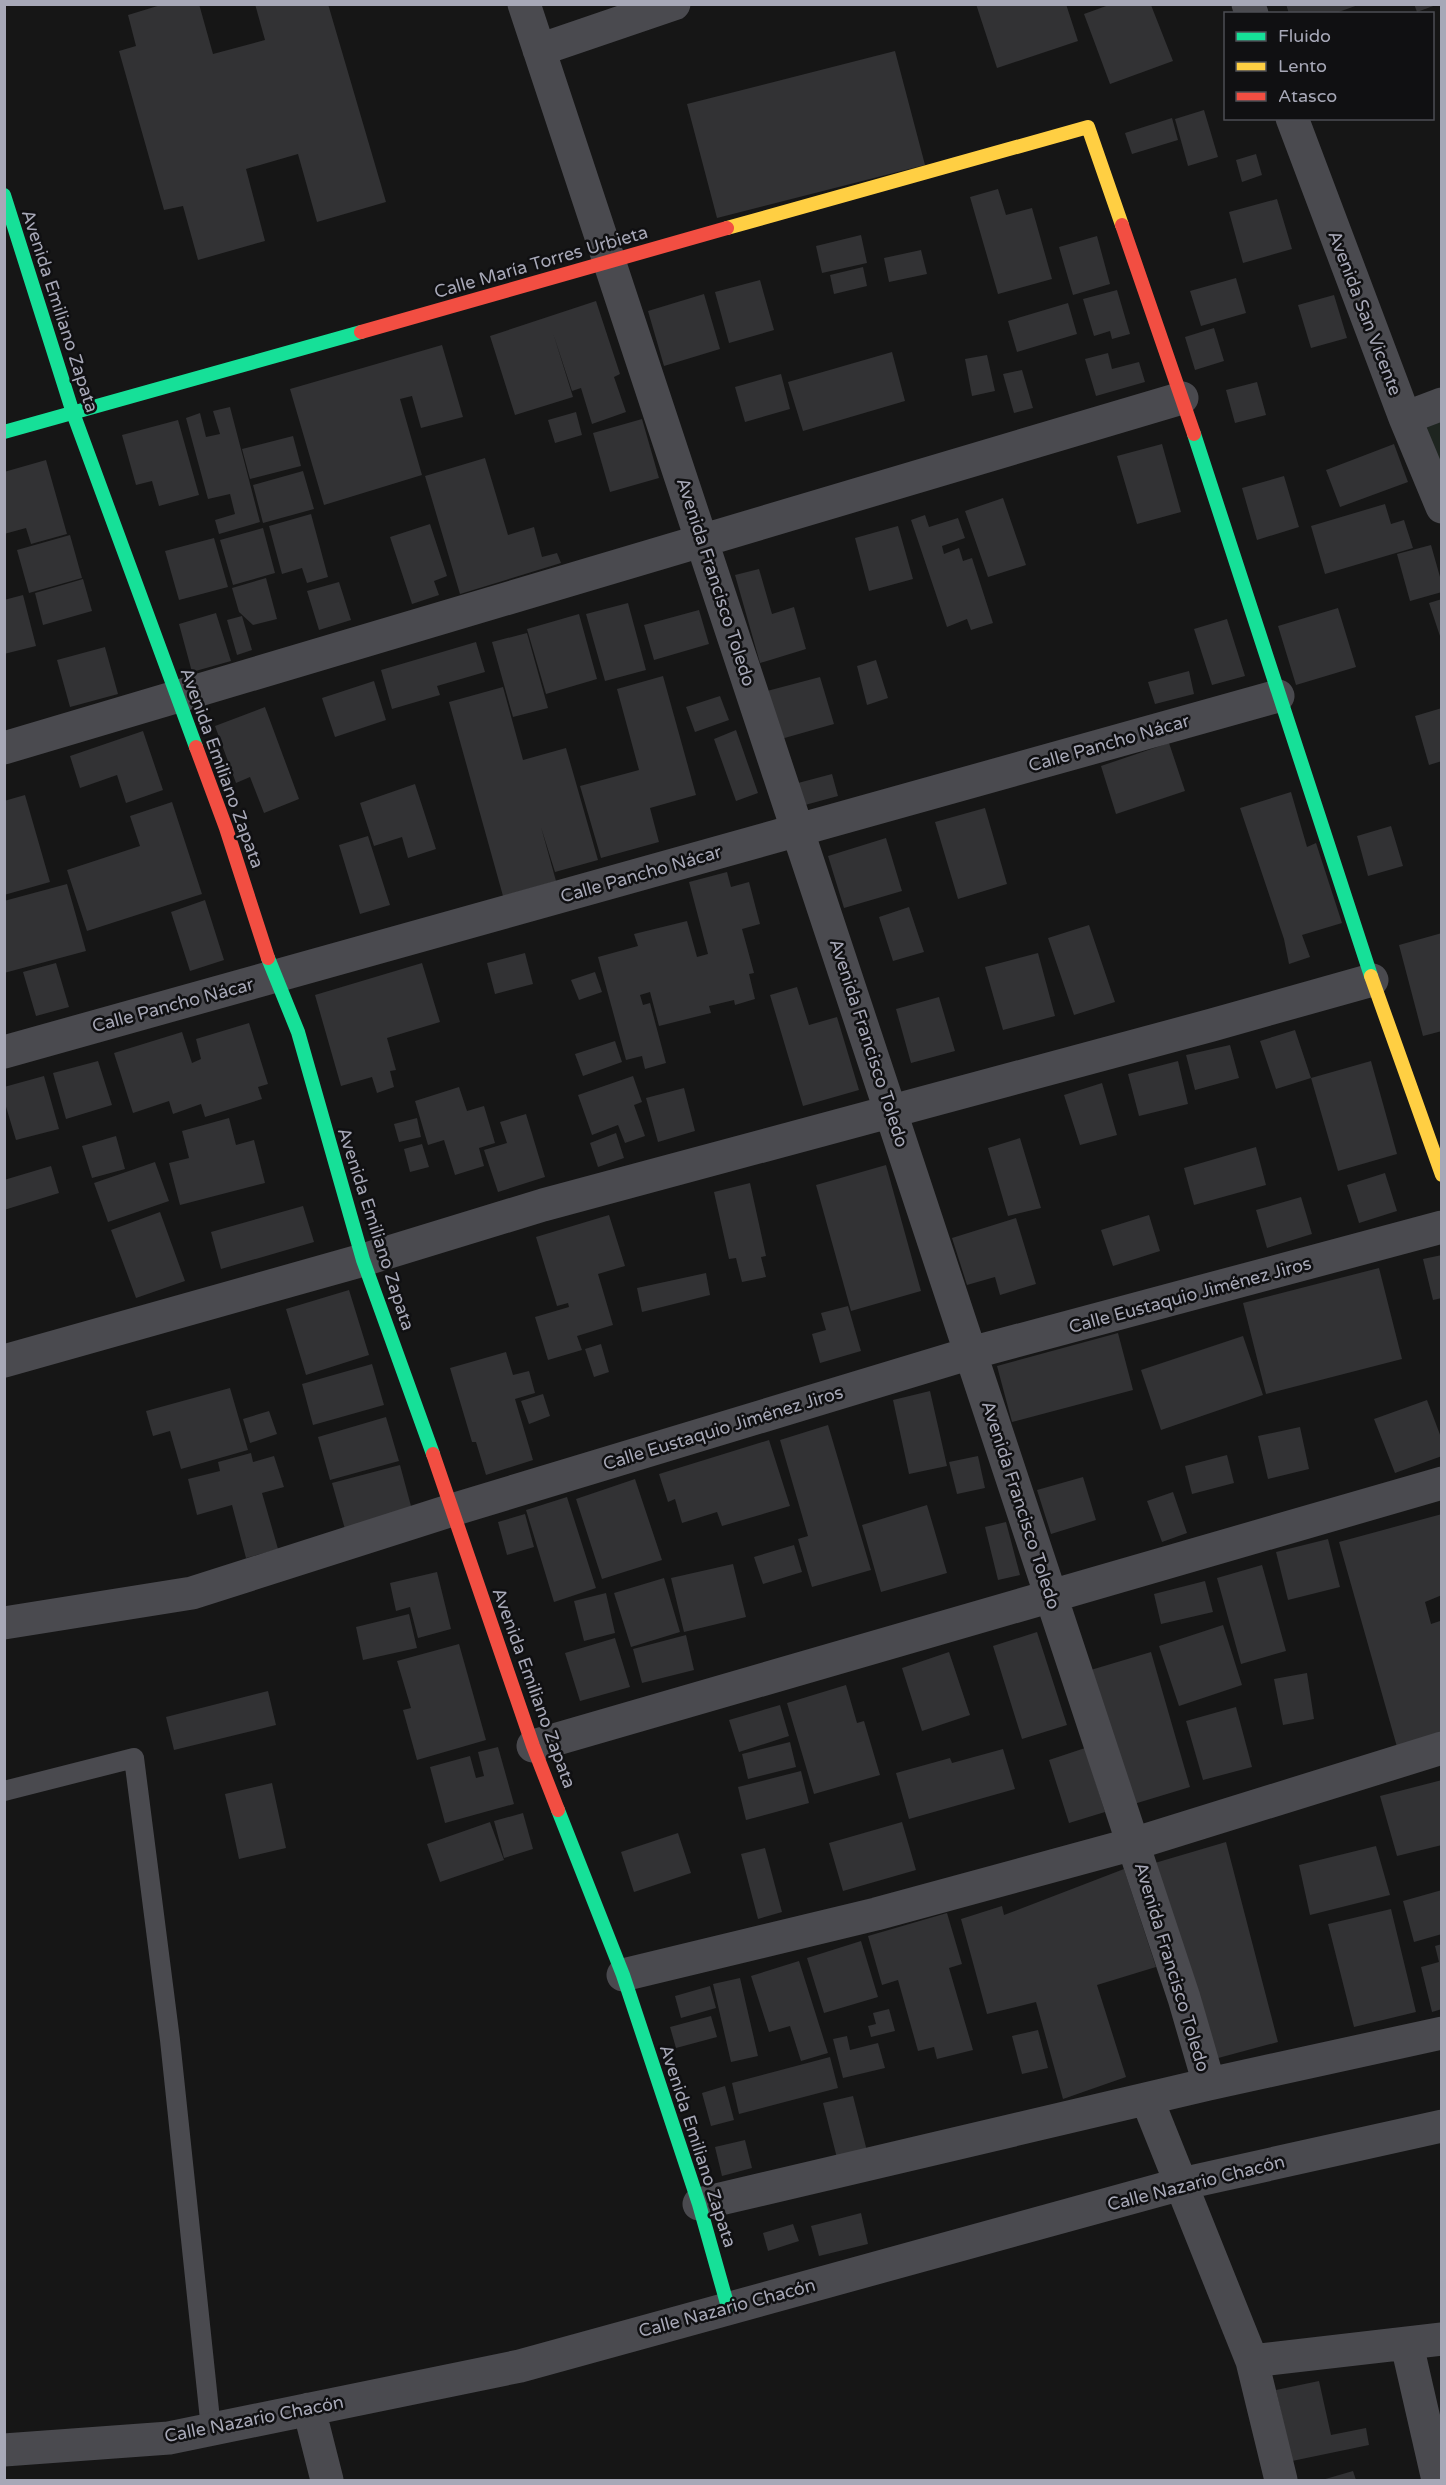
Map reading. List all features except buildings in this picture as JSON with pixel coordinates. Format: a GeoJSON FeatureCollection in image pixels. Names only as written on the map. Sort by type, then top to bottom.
{"type":"FeatureCollection","features":[{"type":"Feature","properties":{"kind":"street","name":"Avenida Francisco Toledo"},"geometry":{"type":"LineString","coordinates":[[524,4],[1134,1844],[1209,2084]]}},
{"type":"Feature","properties":{"kind":"street"},"geometry":{"type":"LineString","coordinates":[[539,50],[674,4]]}},
{"type":"Feature","properties":{"kind":"street","name":"Avenida San Vicente"},"geometry":{"type":"LineString","coordinates":[[1293,120],[1405,418],[1442,507]]}},
{"type":"Feature","properties":{"kind":"street","name":"Calle María Torres Urbieta"},"geometry":{"type":"LineString","coordinates":[[4,432],[1088,127],[1182,398]]}},
{"type":"Feature","properties":{"kind":"street","name":"Avenida Emiliano Zapata"},"geometry":{"type":"LineString","coordinates":[[4,195],[73,413],[226,828],[274,978],[298,1032],[363,1260],[533,1746],[623,1975],[699,2204],[728,2307]]}},
{"type":"Feature","properties":{"kind":"street"},"geometry":{"type":"LineString","coordinates":[[4,748],[1182,398],[1372,980],[1442,1175]]}},
{"type":"Feature","properties":{"kind":"street"},"geometry":{"type":"LineString","coordinates":[[1405,418],[1442,404]]}},
{"type":"Feature","properties":{"kind":"street","name":"Calle Pancho Nácar"},"geometry":{"type":"LineString","coordinates":[[4,1052],[1278,696]]}},
{"type":"Feature","properties":{"kind":"street"},"geometry":{"type":"LineString","coordinates":[[4,1361],[363,1260],[543,1205],[1372,980]]}},
{"type":"Feature","properties":{"kind":"street","name":"Calle Eustaquio Jiménez Jiros"},"geometry":{"type":"LineString","coordinates":[[4,1623],[192,1593],[452,1510],[971,1353],[1442,1227]]}},
{"type":"Feature","properties":{"kind":"street"},"geometry":{"type":"LineString","coordinates":[[533,1746],[1442,1483]]}},
{"type":"Feature","properties":{"kind":"street"},"geometry":{"type":"LineString","coordinates":[[623,1975],[876,1914],[1134,1844],[1442,1748]]}},
{"type":"Feature","properties":{"kind":"street"},"geometry":{"type":"LineString","coordinates":[[699,2204],[1209,2084],[1442,2032]]}},
{"type":"Feature","properties":{"kind":"street"},"geometry":{"type":"LineString","coordinates":[[1147,2099],[1252,2361],[1281,2481]]}},
{"type":"Feature","properties":{"kind":"street","name":"Calle Nazario Chacón"},"geometry":{"type":"LineString","coordinates":[[5,2449],[169,2438],[520,2366],[1181,2184],[1442,2126]]}},
{"type":"Feature","properties":{"kind":"street"},"geometry":{"type":"LineString","coordinates":[[1252,2361],[1407,2345],[1442,2339]]}},
{"type":"Feature","properties":{"kind":"street"},"geometry":{"type":"LineString","coordinates":[[1407,2345],[1438,2481]]}},
{"type":"Feature","properties":{"kind":"street"},"geometry":{"type":"LineString","coordinates":[[309,2409],[327,2481]]}},
{"type":"Feature","properties":{"kind":"lane"},"geometry":{"type":"LineString","coordinates":[[4,1791],[135,1758],[170,2040],[211,2429]]}},
{"type":"Feature","properties":{"kind":"shaded area"},"geometry":{"type":"Polygon","coordinates":[[[1441,404],[1441,490],[1405,418],[1441,404]]]}},
{"type":"Feature","properties":{"kind":"traffic: fast"},"geometry":{"type":"LineString","coordinates":[[4,195],[73,413],[196,747]]}},
{"type":"Feature","properties":{"kind":"traffic: fast"},"geometry":{"type":"LineString","coordinates":[[4,432],[361,332]]}},
{"type":"Feature","properties":{"kind":"traffic: fast"},"geometry":{"type":"LineString","coordinates":[[1194,434],[1371,976]]}},
{"type":"Feature","properties":{"kind":"traffic: fast"},"geometry":{"type":"LineString","coordinates":[[268,958],[298,1032],[363,1260],[433,1454]]}},
{"type":"Feature","properties":{"kind":"traffic: fast"},"geometry":{"type":"LineString","coordinates":[[558,1810],[623,1975],[699,2204],[728,2307]]}},
{"type":"Feature","properties":{"kind":"traffic: slow"},"geometry":{"type":"LineString","coordinates":[[727,228],[1088,127],[1122,225]]}},
{"type":"Feature","properties":{"kind":"traffic: slow"},"geometry":{"type":"LineString","coordinates":[[1371,976],[1442,1175]]}},
{"type":"Feature","properties":{"kind":"traffic: jam"},"geometry":{"type":"LineString","coordinates":[[1122,225],[1194,434]]}},
{"type":"Feature","properties":{"kind":"traffic: jam"},"geometry":{"type":"LineString","coordinates":[[361,332],[727,228]]}},
{"type":"Feature","properties":{"kind":"traffic: jam"},"geometry":{"type":"LineString","coordinates":[[196,747],[226,828],[268,958]]}},
{"type":"Feature","properties":{"kind":"traffic: jam"},"geometry":{"type":"LineString","coordinates":[[433,1454],[533,1746],[558,1810]]}}]}
